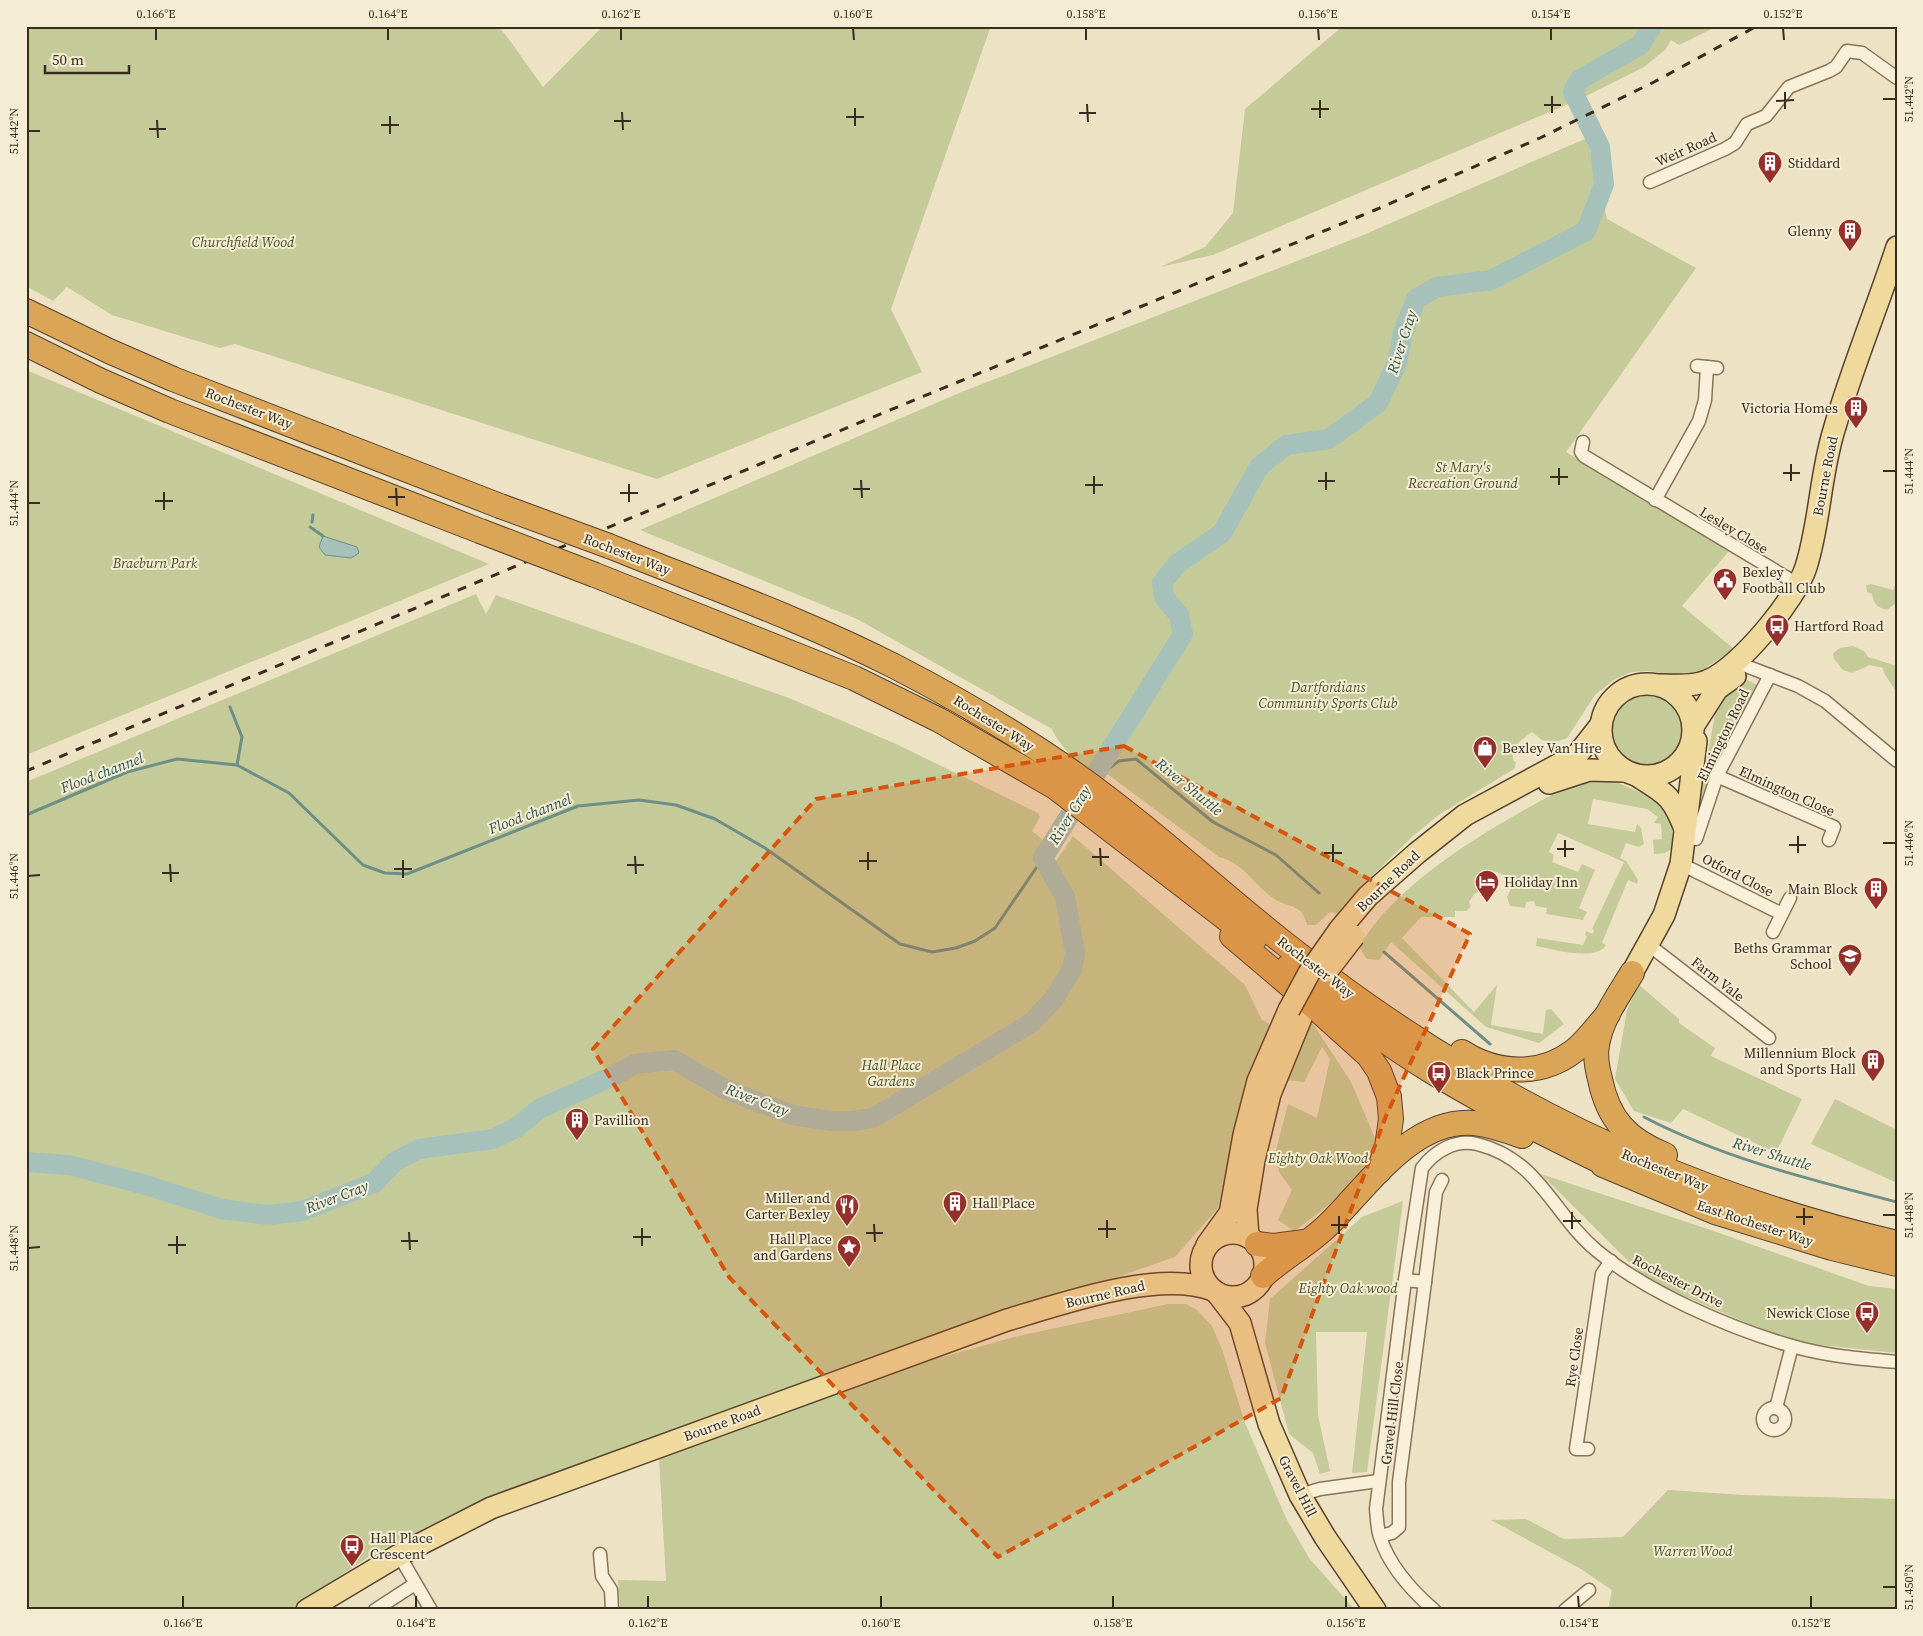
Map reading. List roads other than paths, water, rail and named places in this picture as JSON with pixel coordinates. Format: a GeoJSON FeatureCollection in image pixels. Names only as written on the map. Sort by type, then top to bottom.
{"type":"FeatureCollection","features":[{"type":"Feature","properties":{"kind":"highway","name":"Rochester Way"},"geometry":{"type":"LineString","coordinates":[[26,310],[109,351],[173,379],[500,506],[609,546],[821,632],[894,666],[965,704],[1060,778],[1097,821],[1198,896],[1354,1020],[1435,1074],[1500,1111],[1618,1170]]}},
{"type":"Feature","properties":{"kind":"highway","name":"Rochester Way"},"geometry":{"type":"LineString","coordinates":[[26,344],[100,381],[170,412],[595,575],[854,678],[1060,778],[1106,797],[1162,840],[1185,863],[1297,954],[1429,1049],[1503,1093],[1626,1154],[1718,1191],[1823,1224],[1897,1243]]}},
{"type":"Feature","properties":{"kind":"highway"},"geometry":{"type":"LineString","coordinates":[[1162,840],[1190,856],[1356,983],[1472,1058],[1487,1065],[1505,1070],[1529,1070],[1553,1063],[1573,1052],[1608,1014]]}},
{"type":"Feature","properties":{"kind":"highway"},"geometry":{"type":"LineString","coordinates":[[1162,871],[1197,907],[1299,992],[1356,1044],[1379,1071],[1389,1097],[1391,1119],[1387,1146],[1378,1175]]}},
{"type":"Feature","properties":{"kind":"highway"},"geometry":{"type":"LineString","coordinates":[[1632,973],[1608,1014],[1596,1046],[1598,1072],[1607,1104],[1616,1121],[1630,1136],[1647,1148],[1719,1177],[1826,1213],[1897,1232]]}},
{"type":"Feature","properties":{"kind":"highway"},"geometry":{"type":"LineString","coordinates":[[1257,1284],[1286,1256],[1328,1226],[1378,1175],[1416,1140],[1445,1127],[1472,1123],[1493,1126],[1618,1170]]}},
{"type":"Feature","properties":{"kind":"highway","name":"East Rochester Way"},"geometry":{"type":"LineString","coordinates":[[1618,1170],[1715,1212],[1832,1248],[1897,1264]]}},
{"type":"Feature","properties":{"kind":"highway"},"geometry":{"type":"LineString","coordinates":[[1253,1240],[1274,1246],[1308,1241]]}},
{"type":"Feature","properties":{"kind":"main road","name":"Bourne Road"},"geometry":{"type":"LineString","coordinates":[[1694,727],[1717,689],[1760,654],[1793,607],[1812,542],[1834,428],[1897,247]]}},
{"type":"Feature","properties":{"kind":"main road","name":"Bourne Road"},"geometry":{"type":"LineString","coordinates":[[1660,685],[1696,685],[1718,676],[1752,646],[1797,589]]}},
{"type":"Feature","properties":{"kind":"main road"},"geometry":{"type":"LineString","coordinates":[[1632,973],[1664,916],[1690,834],[1696,745],[1690,710],[1683,699],[1673,690],[1660,685],[1632,686],[1621,692],[1608,707],[1600,726],[1605,752],[1613,763],[1667,794],[1676,806],[1690,834]]}},
{"type":"Feature","properties":{"kind":"main road","name":"Bourne Road"},"geometry":{"type":"LineString","coordinates":[[1347,932],[1368,896],[1416,853],[1465,815],[1578,754],[1600,726]]}},
{"type":"Feature","properties":{"kind":"main road"},"geometry":{"type":"LineString","coordinates":[[1630,773],[1653,775],[1677,764],[1685,755],[1694,727]]}},
{"type":"Feature","properties":{"kind":"main road","name":"Bourne Road"},"geometry":{"type":"LineString","coordinates":[[1253,1240],[1246,1203],[1254,1160],[1267,1103],[1293,1033],[1296,1013],[1309,973],[1347,932],[1380,904],[1418,867],[1456,838],[1509,804],[1546,784],[1576,772],[1589,770],[1630,773]]}},
{"type":"Feature","properties":{"kind":"main road","name":"Bourne Road"},"geometry":{"type":"LineString","coordinates":[[1155,1283],[1191,1265],[1205,1250],[1230,1213],[1244,1135],[1258,1081],[1296,1013]]}},
{"type":"Feature","properties":{"kind":"main road"},"geometry":{"type":"LineString","coordinates":[[1222,1234],[1240,1234],[1253,1240],[1264,1259],[1257,1284],[1234,1297],[1215,1292],[1202,1276],[1200,1266],[1205,1250],[1222,1234]]}},
{"type":"Feature","properties":{"kind":"main road","name":"Bourne Road"},"geometry":{"type":"LineString","coordinates":[[307,1610],[400,1555],[461,1522],[522,1496],[1007,1320],[1072,1301],[1155,1283],[1187,1283],[1215,1292]]}},
{"type":"Feature","properties":{"kind":"main road","name":"Gravel Hill"},"geometry":{"type":"LineString","coordinates":[[1249,1348],[1247,1312],[1257,1284]]}},
{"type":"Feature","properties":{"kind":"main road","name":"Gravel Hill"},"geometry":{"type":"LineString","coordinates":[[1215,1292],[1240,1323],[1249,1348],[1269,1424],[1300,1494],[1325,1538],[1375,1610]]}},
{"type":"Feature","properties":{"kind":"street","name":"Weir Road"},"geometry":{"type":"LineString","coordinates":[[1650,182],[1735,143],[1747,124],[1766,116],[1789,87],[1836,67],[1847,51],[1862,53],[1897,78]]}},
{"type":"Feature","properties":{"kind":"street"},"geometry":{"type":"LineString","coordinates":[[1655,500],[1699,421],[1705,400],[1707,367]]}},
{"type":"Feature","properties":{"kind":"street","name":"Lesley Close"},"geometry":{"type":"LineString","coordinates":[[1583,442],[1581,452],[1584,456],[1797,589]]}},
{"type":"Feature","properties":{"kind":"street"},"geometry":{"type":"LineString","coordinates":[[1746,666],[1770,675],[1825,702],[1897,761]]}},
{"type":"Feature","properties":{"kind":"street","name":"Elmington Road"},"geometry":{"type":"LineString","coordinates":[[1690,834],[1717,776],[1770,675]]}},
{"type":"Feature","properties":{"kind":"street","name":"Elmington Close"},"geometry":{"type":"LineString","coordinates":[[1717,776],[1834,828],[1829,840]]}},
{"type":"Feature","properties":{"kind":"street","name":"Otford Close"},"geometry":{"type":"LineString","coordinates":[[1681,864],[1782,914]]}},
{"type":"Feature","properties":{"kind":"street","name":"Otford Close"},"geometry":{"type":"LineString","coordinates":[[1773,932],[1790,898]]}},
{"type":"Feature","properties":{"kind":"street","name":"Farm Vale"},"geometry":{"type":"LineString","coordinates":[[1649,945],[1769,1038]]}},
{"type":"Feature","properties":{"kind":"street","name":"Rochester Drive"},"geometry":{"type":"LineString","coordinates":[[1420,1182],[1422,1168],[1432,1154],[1454,1144],[1476,1144],[1504,1155],[1536,1178],[1582,1238],[1637,1280],[1705,1314],[1792,1346],[1841,1356],[1897,1362]]}},
{"type":"Feature","properties":{"kind":"street","name":"Gravel Hill Close"},"geometry":{"type":"LineString","coordinates":[[1380,1536],[1392,1532],[1399,1527],[1399,1482],[1436,1192],[1442,1180]]}},
{"type":"Feature","properties":{"kind":"street","name":"Gravel Hill Close"},"geometry":{"type":"LineString","coordinates":[[1420,1182],[1405,1280],[1378,1481],[1376,1509],[1380,1536],[1389,1557],[1402,1575],[1434,1610]]}},
{"type":"Feature","properties":{"kind":"street","name":"Rye Close"},"geometry":{"type":"LineString","coordinates":[[1588,1449],[1576,1449],[1602,1274],[1611,1261]]}},
{"type":"Feature","properties":{"kind":"street"},"geometry":{"type":"LineString","coordinates":[[1405,1280],[1425,1282]]}},
{"type":"Feature","properties":{"kind":"street"},"geometry":{"type":"LineString","coordinates":[[1776,1408],[1792,1346]]}},
{"type":"Feature","properties":{"kind":"street","name":"Gravel Hill Close"},"geometry":{"type":"LineString","coordinates":[[1300,1494],[1320,1489],[1378,1481]]}},
{"type":"Feature","properties":{"kind":"street"},"geometry":{"type":"LineString","coordinates":[[600,1554],[602,1576],[611,1590],[612,1610]]}},
{"type":"Feature","properties":{"kind":"street"},"geometry":{"type":"LineString","coordinates":[[400,1555],[431,1610]]}},
{"type":"Feature","properties":{"kind":"street"},"geometry":{"type":"LineString","coordinates":[[375,1610],[415,1584]]}},
{"type":"Feature","properties":{"kind":"street"},"geometry":{"type":"LineString","coordinates":[[1565,1610],[1589,1590]]}},
{"type":"Feature","properties":{"kind":"water"},"geometry":{"type":"Polygon","coordinates":[[[323,536],[357,547],[359,553],[351,558],[325,555],[319,547],[323,536]]]}},
{"type":"Feature","properties":{"kind":"waterway","name":"River Cray"},"geometry":{"type":"LineString","coordinates":[[26,1162],[69,1165],[146,1185],[221,1209],[268,1215],[302,1211],[374,1183],[394,1162],[419,1149],[493,1139],[516,1128],[539,1109],[611,1077],[635,1064],[674,1060],[725,1089],[792,1115],[831,1121],[853,1121],[873,1118],[1031,1023],[1054,999],[1072,969],[1075,953],[1065,897],[1043,858],[1183,634],[1179,615],[1164,597],[1162,583],[1177,564],[1222,533],[1259,467],[1286,445],[1329,439],[1378,403],[1397,363],[1403,333],[1416,299],[1437,287],[1491,280],[1586,231],[1604,184],[1600,147],[1573,92],[1579,80],[1640,45],[1652,26]]}},
{"type":"Feature","properties":{"kind":"waterway"},"geometry":{"type":"LineString","coordinates":[[312,522],[313,515]]}},
{"type":"Feature","properties":{"kind":"waterway"},"geometry":{"type":"LineString","coordinates":[[310,527],[323,536]]}},
{"type":"Feature","properties":{"kind":"waterway"},"geometry":{"type":"LineString","coordinates":[[230,707],[242,737],[237,765]]}},
{"type":"Feature","properties":{"kind":"waterway","name":"Flood channel"},"geometry":{"type":"LineString","coordinates":[[26,815],[127,772],[177,759],[237,765],[289,793],[363,865],[385,873],[407,874],[578,806],[639,800],[676,805],[715,819],[765,848],[900,944],[932,952],[956,948],[975,941],[995,928],[1043,858]]}},
{"type":"Feature","properties":{"kind":"waterway","name":"River Shuttle"},"geometry":{"type":"LineString","coordinates":[[1096,778],[1119,761],[1136,759],[1213,822],[1276,855],[1319,893]]}},
{"type":"Feature","properties":{"kind":"waterway","name":"River Shuttle"},"geometry":{"type":"LineString","coordinates":[[1384,952],[1490,1044]]}},
{"type":"Feature","properties":{"kind":"waterway","name":"River Shuttle"},"geometry":{"type":"LineString","coordinates":[[1644,1117],[1674,1132],[1768,1167],[1897,1202]]}},
{"type":"Feature","properties":{"kind":"railway"},"geometry":{"type":"LineString","coordinates":[[26,771],[815,441],[1375,210],[1540,138],[1654,82],[1757,26]]}},
{"type":"Feature","properties":{"kind":"place","name":"Stiddard"},"geometry":{"type":"Point","coordinates":[1770,184]}},
{"type":"Feature","properties":{"kind":"place","name":"Glenny"},"geometry":{"type":"Point","coordinates":[1850,252]}},
{"type":"Feature","properties":{"kind":"place","name":"Victoria Homes"},"geometry":{"type":"Point","coordinates":[1856,429]}},
{"type":"Feature","properties":{"kind":"place","name":"Bexley Football Club"},"geometry":{"type":"Point","coordinates":[1725,601]}},
{"type":"Feature","properties":{"kind":"place","name":"Hartford Road"},"geometry":{"type":"Point","coordinates":[1777,647]}},
{"type":"Feature","properties":{"kind":"place","name":"Bexley Van Hire"},"geometry":{"type":"Point","coordinates":[1485,769]}},
{"type":"Feature","properties":{"kind":"place","name":"Holiday Inn"},"geometry":{"type":"Point","coordinates":[1487,903]}},
{"type":"Feature","properties":{"kind":"place","name":"Main Block"},"geometry":{"type":"Point","coordinates":[1876,910]}},
{"type":"Feature","properties":{"kind":"place","name":"Beths Grammar School"},"geometry":{"type":"Point","coordinates":[1850,977]}},
{"type":"Feature","properties":{"kind":"place","name":"Millennium Block and Sports Hall"},"geometry":{"type":"Point","coordinates":[1873,1082]}},
{"type":"Feature","properties":{"kind":"place","name":"Black Prince"},"geometry":{"type":"Point","coordinates":[1439,1094]}},
{"type":"Feature","properties":{"kind":"place","name":"Pavillion"},"geometry":{"type":"Point","coordinates":[577,1141]}},
{"type":"Feature","properties":{"kind":"place","name":"Hall Place"},"geometry":{"type":"Point","coordinates":[955,1224]}},
{"type":"Feature","properties":{"kind":"place","name":"Miller and Carter Bexley"},"geometry":{"type":"Point","coordinates":[847,1227]}},
{"type":"Feature","properties":{"kind":"place","name":"Hall Place and Gardens"},"geometry":{"type":"Point","coordinates":[849,1268]}},
{"type":"Feature","properties":{"kind":"place","name":"Newick Close"},"geometry":{"type":"Point","coordinates":[1867,1334]}},
{"type":"Feature","properties":{"kind":"place","name":"Hall Place Crescent"},"geometry":{"type":"Point","coordinates":[352,1567]}},
{"type":"Feature","properties":{"kind":"park label","name":"Churchfield Wood"},"geometry":{"type":"Point","coordinates":[243,242]}},
{"type":"Feature","properties":{"kind":"park label","name":"St Mary's Recreation Ground"},"geometry":{"type":"Point","coordinates":[1463,476]}},
{"type":"Feature","properties":{"kind":"park label","name":"Braeburn Park"},"geometry":{"type":"Point","coordinates":[155,563]}},
{"type":"Feature","properties":{"kind":"park label","name":"Dartfordians Community Sports Club"},"geometry":{"type":"Point","coordinates":[1328,696]}},
{"type":"Feature","properties":{"kind":"park label","name":"Hall Place Gardens"},"geometry":{"type":"Point","coordinates":[891,1074]}},
{"type":"Feature","properties":{"kind":"park label","name":"Eighty Oak Wood"},"geometry":{"type":"Point","coordinates":[1318,1158]}},
{"type":"Feature","properties":{"kind":"park label","name":"Eighty Oak wood"},"geometry":{"type":"Point","coordinates":[1348,1288]}},
{"type":"Feature","properties":{"kind":"park label","name":"Warren Wood"},"geometry":{"type":"Point","coordinates":[1693,1551]}}]}
